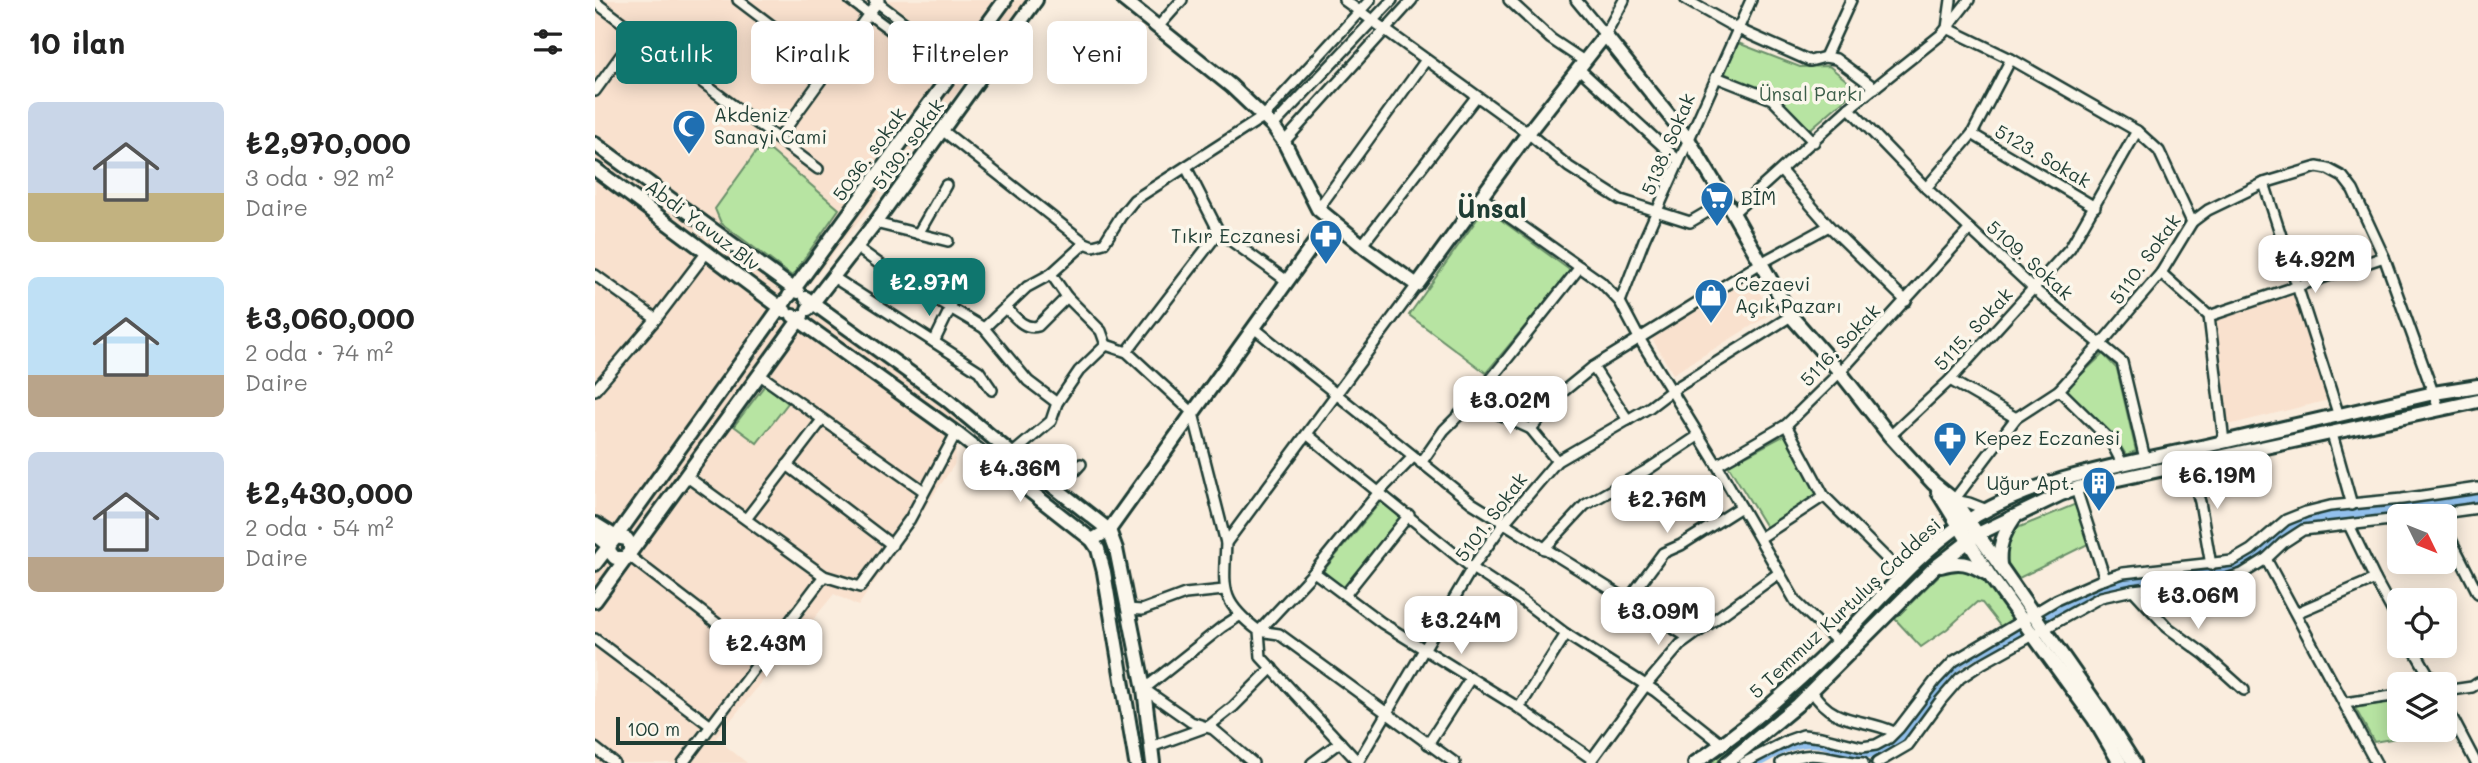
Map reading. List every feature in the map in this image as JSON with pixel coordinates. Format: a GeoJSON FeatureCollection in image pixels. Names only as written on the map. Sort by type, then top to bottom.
{"type":"FeatureCollection","features":[{"type":"Feature","properties":{"kind":"main road","name":"5036. sokak"},"geometry":{"type":"LineString","coordinates":[[989,21],[1005,0]]}},
{"type":"Feature","properties":{"kind":"main road","name":"5130. sokak"},"geometry":{"type":"LineString","coordinates":[[595,601],[760,375],[796,305],[833,277],[1036,0]]}},
{"type":"Feature","properties":{"kind":"main road"},"geometry":{"type":"LineString","coordinates":[[1124,0],[1231,86],[1268,122],[1284,142],[1318,209],[1417,285],[1528,133],[1605,35],[1688,139],[1791,316],[1840,372],[1890,436],[1933,483],[1964,524],[1979,534],[2028,617]]}},
{"type":"Feature","properties":{"kind":"main road","name":"5036. sokak"},"geometry":{"type":"LineString","coordinates":[[595,564],[796,305],[943,84]]}},
{"type":"Feature","properties":{"kind":"main road"},"geometry":{"type":"LineString","coordinates":[[595,144],[1092,540],[1098,549],[1104,572],[1136,763]]}},
{"type":"Feature","properties":{"kind":"main road","name":"Abdi Yavuz Blv"},"geometry":{"type":"LineString","coordinates":[[595,169],[707,252],[796,305]]}},
{"type":"Feature","properties":{"kind":"main road"},"geometry":{"type":"LineString","coordinates":[[1092,540],[1109,530],[1331,220]]}},
{"type":"Feature","properties":{"kind":"main road"},"geometry":{"type":"LineString","coordinates":[[796,305],[946,399],[1109,530],[1116,549],[1144,689],[1153,763]]}},
{"type":"Feature","properties":{"kind":"main road","name":"5 Temmuz Kurtuluş Caddesi"},"geometry":{"type":"LineString","coordinates":[[1695,763],[1723,745],[1779,699],[1903,575],[1964,524],[1987,510],[2069,478],[2434,393],[2478,386]]}},
{"type":"Feature","properties":{"kind":"main road","name":"5 Temmuz Kurtuluş Caddesi"},"geometry":{"type":"LineString","coordinates":[[1727,763],[1812,691],[1934,568],[1979,534],[2017,515],[2076,489],[2478,401]]}},
{"type":"Feature","properties":{"kind":"main road"},"geometry":{"type":"LineString","coordinates":[[2293,426],[2294,442]]}},
{"type":"Feature","properties":{"kind":"main road"},"geometry":{"type":"LineString","coordinates":[[1933,483],[1955,498],[1968,542],[1987,573],[2028,617],[2101,710],[2134,763]]}},
{"type":"Feature","properties":{"kind":"main road"},"geometry":{"type":"LineString","coordinates":[[2000,566],[2002,537],[2017,515]]}},
{"type":"Feature","properties":{"kind":"main road"},"geometry":{"type":"LineString","coordinates":[[595,524],[613,542]]}},
{"type":"Feature","properties":{"kind":"main road"},"geometry":{"type":"LineString","coordinates":[[595,535],[613,542]]}},
{"type":"Feature","properties":{"kind":"main road"},"geometry":{"type":"LineString","coordinates":[[613,542],[610,552],[615,558],[621,559],[628,555]]}},
{"type":"Feature","properties":{"kind":"main road"},"geometry":{"type":"LineString","coordinates":[[1934,568],[1957,561],[1971,564],[1987,573]]}},
{"type":"Feature","properties":{"kind":"main road"},"geometry":{"type":"LineString","coordinates":[[2039,632],[2120,763]]}},
{"type":"Feature","properties":{"kind":"street"},"geometry":{"type":"LineString","coordinates":[[739,0],[766,21]]}},
{"type":"Feature","properties":{"kind":"street"},"geometry":{"type":"LineString","coordinates":[[850,0],[888,28]]}},
{"type":"Feature","properties":{"kind":"street"},"geometry":{"type":"LineString","coordinates":[[1158,27],[1182,0]]}},
{"type":"Feature","properties":{"kind":"street"},"geometry":{"type":"LineString","coordinates":[[1344,0],[1528,133],[1569,167],[1621,200],[1690,222],[1726,201]]}},
{"type":"Feature","properties":{"kind":"street"},"geometry":{"type":"LineString","coordinates":[[1268,122],[1370,0]]}},
{"type":"Feature","properties":{"kind":"street"},"geometry":{"type":"LineString","coordinates":[[942,130],[1085,243],[1093,246],[1104,243],[1134,200],[1186,167],[1268,122],[1392,0]]}},
{"type":"Feature","properties":{"kind":"street"},"geometry":{"type":"LineString","coordinates":[[1284,142],[1412,0]]}},
{"type":"Feature","properties":{"kind":"street"},"geometry":{"type":"LineString","coordinates":[[1510,0],[1581,64],[1679,161]]}},
{"type":"Feature","properties":{"kind":"street"},"geometry":{"type":"LineString","coordinates":[[1576,0],[1605,35],[1624,0]]}},
{"type":"Feature","properties":{"kind":"street"},"geometry":{"type":"LineString","coordinates":[[1686,0],[1738,29],[1809,61],[1825,57],[1836,59],[1875,88]]}},
{"type":"Feature","properties":{"kind":"street","name":"5138. Sokak"},"geometry":{"type":"LineString","coordinates":[[1621,302],[1644,240],[1751,0]]}},
{"type":"Feature","properties":{"kind":"street"},"geometry":{"type":"LineString","coordinates":[[1825,57],[1850,0]]}},
{"type":"Feature","properties":{"kind":"street"},"geometry":{"type":"LineString","coordinates":[[1944,31],[1951,0]]}},
{"type":"Feature","properties":{"kind":"street"},"geometry":{"type":"LineString","coordinates":[[1733,213],[1849,108],[1944,31],[1969,0]]}},
{"type":"Feature","properties":{"kind":"street"},"geometry":{"type":"LineString","coordinates":[[864,21],[877,1],[903,21]]}},
{"type":"Feature","properties":{"kind":"street"},"geometry":{"type":"LineString","coordinates":[[595,2],[621,21]]}},
{"type":"Feature","properties":{"kind":"street"},"geometry":{"type":"LineString","coordinates":[[1944,31],[2011,59],[2137,131],[2159,150],[2192,222]]}},
{"type":"Feature","properties":{"kind":"street"},"geometry":{"type":"LineString","coordinates":[[1926,188],[1972,134],[2011,59]]}},
{"type":"Feature","properties":{"kind":"street"},"geometry":{"type":"LineString","coordinates":[[1318,209],[1426,60]]}},
{"type":"Feature","properties":{"kind":"street"},"geometry":{"type":"LineString","coordinates":[[595,91],[616,62]]}},
{"type":"Feature","properties":{"kind":"street"},"geometry":{"type":"LineString","coordinates":[[1716,78],[1772,99],[1814,142]]}},
{"type":"Feature","properties":{"kind":"street"},"geometry":{"type":"LineString","coordinates":[[705,84],[818,169]]}},
{"type":"Feature","properties":{"kind":"street"},"geometry":{"type":"LineString","coordinates":[[778,139],[818,84]]}},
{"type":"Feature","properties":{"kind":"street"},"geometry":{"type":"LineString","coordinates":[[1362,245],[1476,97]]}},
{"type":"Feature","properties":{"kind":"street","name":"5109. Sokak"},"geometry":{"type":"LineString","coordinates":[[1849,108],[1926,188],[2034,289],[2122,362],[2145,459]]}},
{"type":"Feature","properties":{"kind":"street","name":"5115. Sokak"},"geometry":{"type":"LineString","coordinates":[[1890,436],[1950,380],[2070,248],[2137,131]]}},
{"type":"Feature","properties":{"kind":"street","name":"5123. Sokak"},"geometry":{"type":"LineString","coordinates":[[1972,134],[2095,207]]}},
{"type":"Feature","properties":{"kind":"street"},"geometry":{"type":"LineString","coordinates":[[1186,167],[1219,232],[1287,281]]}},
{"type":"Feature","properties":{"kind":"street","name":"5110. Sokak"},"geometry":{"type":"LineString","coordinates":[[1955,498],[2016,418],[2059,390],[2100,345],[2161,272],[2192,222],[2208,210],[2264,183],[2317,167],[2343,177],[2353,190],[2384,257],[2439,409]]}},
{"type":"Feature","properties":{"kind":"street"},"geometry":{"type":"LineString","coordinates":[[1781,171],[1829,226],[1906,301]]}},
{"type":"Feature","properties":{"kind":"street"},"geometry":{"type":"LineString","coordinates":[[2264,183],[2339,416]]}},
{"type":"Feature","properties":{"kind":"street"},"geometry":{"type":"LineString","coordinates":[[918,233],[946,185]]}},
{"type":"Feature","properties":{"kind":"street"},"geometry":{"type":"LineString","coordinates":[[1481,197],[1601,282],[1621,302],[1639,338],[1717,464],[1796,602],[1838,642]]}},
{"type":"Feature","properties":{"kind":"street"},"geometry":{"type":"LineString","coordinates":[[875,223],[948,241]]}},
{"type":"Feature","properties":{"kind":"street"},"geometry":{"type":"LineString","coordinates":[[1531,429],[1560,394],[1593,367],[1761,263],[1829,226]]}},
{"type":"Feature","properties":{"kind":"street","name":"5116. Sokak"},"geometry":{"type":"LineString","coordinates":[[1717,464],[1786,425],[1840,372],[1970,229]]}},
{"type":"Feature","properties":{"kind":"street"},"geometry":{"type":"LineString","coordinates":[[1127,352],[1219,232]]}},
{"type":"Feature","properties":{"kind":"street"},"geometry":{"type":"LineString","coordinates":[[984,328],[1027,287],[1051,274],[1085,243]]}},
{"type":"Feature","properties":{"kind":"street"},"geometry":{"type":"LineString","coordinates":[[856,247],[896,276],[984,328],[1028,381],[1057,403]]}},
{"type":"Feature","properties":{"kind":"street"},"geometry":{"type":"LineString","coordinates":[[595,390],[656,319],[707,252]]}},
{"type":"Feature","properties":{"kind":"street"},"geometry":{"type":"LineString","coordinates":[[2209,316],[2384,257]]}},
{"type":"Feature","properties":{"kind":"street"},"geometry":{"type":"LineString","coordinates":[[1359,762],[1261,657],[1259,631],[1314,572],[1379,492],[1417,460],[1476,398],[1580,267]]}},
{"type":"Feature","properties":{"kind":"street"},"geometry":{"type":"LineString","coordinates":[[2161,272],[2209,316],[2224,442]]}},
{"type":"Feature","properties":{"kind":"street"},"geometry":{"type":"LineString","coordinates":[[1051,274],[1067,298],[1101,331],[1106,345]]}},
{"type":"Feature","properties":{"kind":"street"},"geometry":{"type":"LineString","coordinates":[[595,275],[656,319]]}},
{"type":"Feature","properties":{"kind":"street"},"geometry":{"type":"LineString","coordinates":[[833,277],[979,371],[992,390]]}},
{"type":"Feature","properties":{"kind":"street"},"geometry":{"type":"LineString","coordinates":[[1226,543],[1417,285]]}},
{"type":"Feature","properties":{"kind":"street"},"geometry":{"type":"LineString","coordinates":[[1006,308],[1023,325],[1031,328],[1038,326],[1067,298]]}},
{"type":"Feature","properties":{"kind":"street"},"geometry":{"type":"LineString","coordinates":[[934,342],[951,307]]}},
{"type":"Feature","properties":{"kind":"street","name":"5101. Sokak"},"geometry":{"type":"LineString","coordinates":[[1359,762],[1472,568],[1504,523],[1557,461],[1650,407],[1791,316]]}},
{"type":"Feature","properties":{"kind":"street"},"geometry":{"type":"LineString","coordinates":[[1254,328],[1472,503],[1689,638]]}},
{"type":"Feature","properties":{"kind":"street"},"geometry":{"type":"LineString","coordinates":[[1106,345],[1127,352],[1193,413],[1226,543],[1224,590],[1239,616],[1259,631],[1279,634],[1455,763]]}},
{"type":"Feature","properties":{"kind":"street"},"geometry":{"type":"LineString","coordinates":[[1012,454],[1051,421],[1057,403],[1079,371],[1106,345]]}},
{"type":"Feature","properties":{"kind":"street"},"geometry":{"type":"LineString","coordinates":[[1593,367],[1628,420]]}},
{"type":"Feature","properties":{"kind":"street"},"geometry":{"type":"LineString","coordinates":[[760,375],[924,491]]}},
{"type":"Feature","properties":{"kind":"street"},"geometry":{"type":"LineString","coordinates":[[1950,380],[2016,418]]}},
{"type":"Feature","properties":{"kind":"street"},"geometry":{"type":"LineString","coordinates":[[2059,390],[2110,440],[2123,465]]}},
{"type":"Feature","properties":{"kind":"street"},"geometry":{"type":"LineString","coordinates":[[1476,398],[1498,414],[1531,429],[1557,461]]}},
{"type":"Feature","properties":{"kind":"street"},"geometry":{"type":"LineString","coordinates":[[746,519],[822,420]]}},
{"type":"Feature","properties":{"kind":"street"},"geometry":{"type":"LineString","coordinates":[[1786,425],[1824,496],[1903,575]]}},
{"type":"Feature","properties":{"kind":"street"},"geometry":{"type":"LineString","coordinates":[[686,476],[824,576],[860,587],[910,519],[956,433]]}},
{"type":"Feature","properties":{"kind":"street"},"geometry":{"type":"LineString","coordinates":[[2332,434],[2352,505]]}},
{"type":"Feature","properties":{"kind":"street"},"geometry":{"type":"LineString","coordinates":[[1308,435],[1472,568],[1524,601],[1566,634],[1646,685],[1723,745]]}},
{"type":"Feature","properties":{"kind":"street"},"geometry":{"type":"LineString","coordinates":[[1544,549],[1585,505],[1647,470],[1698,436]]}},
{"type":"Feature","properties":{"kind":"street"},"geometry":{"type":"LineString","coordinates":[[1058,489],[1081,464]]}},
{"type":"Feature","properties":{"kind":"street"},"geometry":{"type":"LineString","coordinates":[[2189,464],[2200,502],[2211,565]]}},
{"type":"Feature","properties":{"kind":"street"},"geometry":{"type":"LineString","coordinates":[[787,465],[892,544]]}},
{"type":"Feature","properties":{"kind":"street"},"geometry":{"type":"LineString","coordinates":[[1744,763],[1803,735],[1862,747],[1876,745],[1894,732],[1954,661],[2056,600],[2105,579],[2123,573],[2232,561],[2251,550],[2286,520],[2330,506],[2478,488]]}},
{"type":"Feature","properties":{"kind":"street"},"geometry":{"type":"LineString","coordinates":[[2076,489],[2105,579]]}},
{"type":"Feature","properties":{"kind":"street"},"geometry":{"type":"LineString","coordinates":[[1760,538],[1824,496]]}},
{"type":"Feature","properties":{"kind":"street"},"geometry":{"type":"LineString","coordinates":[[1955,498],[1987,510]]}},
{"type":"Feature","properties":{"kind":"street"},"geometry":{"type":"LineString","coordinates":[[1629,599],[1663,554],[1741,508]]}},
{"type":"Feature","properties":{"kind":"street"},"geometry":{"type":"LineString","coordinates":[[2457,512],[2478,508]]}},
{"type":"Feature","properties":{"kind":"street"},"geometry":{"type":"LineString","coordinates":[[1345,595],[1409,515]]}},
{"type":"Feature","properties":{"kind":"street"},"geometry":{"type":"LineString","coordinates":[[1877,763],[1908,745],[1960,678],[2101,597],[2133,590],[2223,580],[2242,574],[2266,559],[2283,543],[2303,530],[2387,520]]}},
{"type":"Feature","properties":{"kind":"street"},"geometry":{"type":"LineString","coordinates":[[2349,525],[2387,601]]}},
{"type":"Feature","properties":{"kind":"street"},"geometry":{"type":"LineString","coordinates":[[2457,552],[2478,593]]}},
{"type":"Feature","properties":{"kind":"street"},"geometry":{"type":"LineString","coordinates":[[628,555],[762,658]]}},
{"type":"Feature","properties":{"kind":"street"},"geometry":{"type":"LineString","coordinates":[[2266,559],[2376,763]]}},
{"type":"Feature","properties":{"kind":"street"},"geometry":{"type":"LineString","coordinates":[[1314,572],[1382,623],[1519,708],[1592,761],[1646,685],[1680,645],[1779,573]]}},
{"type":"Feature","properties":{"kind":"street"},"geometry":{"type":"LineString","coordinates":[[683,763],[824,576]]}},
{"type":"Feature","properties":{"kind":"street"},"geometry":{"type":"LineString","coordinates":[[2296,613],[2375,579]]}},
{"type":"Feature","properties":{"kind":"street"},"geometry":{"type":"LineString","coordinates":[[1127,609],[1142,610],[1185,594],[1224,590]]}},
{"type":"Feature","properties":{"kind":"street"},"geometry":{"type":"LineString","coordinates":[[2133,590],[2167,627],[2211,660],[2244,690]]}},
{"type":"Feature","properties":{"kind":"street"},"geometry":{"type":"LineString","coordinates":[[1239,616],[1144,689],[1191,722],[1213,729],[1253,763]]}},
{"type":"Feature","properties":{"kind":"street"},"geometry":{"type":"LineString","coordinates":[[1519,708],[1566,634]]}},
{"type":"Feature","properties":{"kind":"street"},"geometry":{"type":"LineString","coordinates":[[595,639],[711,726]]}},
{"type":"Feature","properties":{"kind":"street"},"geometry":{"type":"LineString","coordinates":[[1151,747],[1209,726],[1233,707],[1272,668]]}},
{"type":"Feature","properties":{"kind":"street"},"geometry":{"type":"LineString","coordinates":[[1429,744],[1471,679]]}},
{"type":"Feature","properties":{"kind":"street"},"geometry":{"type":"LineString","coordinates":[[2457,689],[2472,687],[2478,683]]}},
{"type":"Feature","properties":{"kind":"street"},"geometry":{"type":"LineString","coordinates":[[1812,691],[1820,703],[1836,715],[1894,732]]}},
{"type":"Feature","properties":{"kind":"street"},"geometry":{"type":"LineString","coordinates":[[2345,702],[2387,697]]}},
{"type":"Feature","properties":{"kind":"street"},"geometry":{"type":"LineString","coordinates":[[2457,727],[2476,763]]}},
{"type":"Feature","properties":{"kind":"street"},"geometry":{"type":"LineString","coordinates":[[1312,763],[1340,742]]}},
{"type":"Feature","properties":{"kind":"street"},"geometry":{"type":"LineString","coordinates":[[595,748],[614,763]]}},
{"type":"Feature","properties":{"kind":"street"},"geometry":{"type":"LineString","coordinates":[[1781,763],[1795,756],[1816,753],[1863,763]]}},
{"type":"Feature","properties":{"kind":"shaded area"},"geometry":{"type":"Polygon","coordinates":[[[595,0],[1028,0],[1012,21],[888,21],[888,84],[964,84],[797,301],[961,421],[954,465],[858,606],[834,594],[716,738],[747,763],[595,763],[595,0]]]}},
{"type":"Feature","properties":{"kind":"shaded area","name":"Cezaevi Açık Pazarı"},"geometry":{"type":"Polygon","coordinates":[[[1750,275],[1771,314],[1673,374],[1651,337],[1750,275]]]}},
{"type":"Feature","properties":{"kind":"shaded area"},"geometry":{"type":"Polygon","coordinates":[[[2296,294],[2329,400],[2228,425],[2214,317],[2296,294]]]}},
{"type":"Feature","properties":{"kind":"green space","name":"Ünsal Parkı"},"geometry":{"type":"Polygon","coordinates":[[[1738,43],[1800,67],[1829,66],[1857,89],[1808,131],[1780,99],[1724,73],[1738,43]]]}},
{"type":"Feature","properties":{"kind":"green space"},"geometry":{"type":"Polygon","coordinates":[[[771,151],[839,209],[792,276],[721,223],[715,209],[756,152],[771,151]]]}},
{"type":"Feature","properties":{"kind":"green space"},"geometry":{"type":"Polygon","coordinates":[[[1485,208],[1571,271],[1486,373],[1409,315],[1485,208]]]}},
{"type":"Feature","properties":{"kind":"green space"},"geometry":{"type":"Polygon","coordinates":[[[2103,354],[2117,369],[2136,451],[2126,455],[2117,440],[2065,390],[2103,354]]]}},
{"type":"Feature","properties":{"kind":"green space"},"geometry":{"type":"Polygon","coordinates":[[[765,385],[788,403],[757,443],[734,426],[765,385]]]}},
{"type":"Feature","properties":{"kind":"green space"},"geometry":{"type":"Polygon","coordinates":[[[1785,435],[1819,495],[1766,527],[1728,465],[1785,435]]]}},
{"type":"Feature","properties":{"kind":"green space"},"geometry":{"type":"Polygon","coordinates":[[[1381,501],[1404,519],[1346,590],[1323,571],[1381,501]]]}},
{"type":"Feature","properties":{"kind":"green space"},"geometry":{"type":"Polygon","coordinates":[[[2076,504],[2090,543],[2017,579],[2005,560],[2015,529],[2076,504]]]}},
{"type":"Feature","properties":{"kind":"green space"},"geometry":{"type":"Polygon","coordinates":[[[1947,540],[1952,546],[1798,695],[1717,763],[1710,763],[1831,655],[1947,540]]]}},
{"type":"Feature","properties":{"kind":"green space"},"geometry":{"type":"Polygon","coordinates":[[[1947,567],[1973,571],[1985,579],[2016,618],[2001,627],[1982,603],[1977,602],[1947,629],[1921,647],[1895,619],[1947,567]]]}},
{"type":"Feature","properties":{"kind":"green space"},"geometry":{"type":"Polygon","coordinates":[[[2387,702],[2387,740],[2374,742],[2355,708],[2387,702]]]}},
{"type":"Feature","properties":{"kind":"waterway"},"geometry":{"type":"LineString","coordinates":[[2048,615],[2083,596],[2114,585],[2147,578],[2234,568],[2253,558],[2286,530],[2305,520],[2478,498]]}},
{"type":"Feature","properties":{"kind":"waterway"},"geometry":{"type":"LineString","coordinates":[[1758,763],[1788,748],[1808,743],[1852,753],[1870,754],[1880,751],[1903,735],[1955,668],[2021,633]]}},
{"type":"Feature","properties":{"kind":"place","name":"Akdeniz Sanayi Cami"},"geometry":{"type":"Point","coordinates":[689,156]}},
{"type":"Feature","properties":{"kind":"place","name":"BİM"},"geometry":{"type":"Point","coordinates":[1717,228]}},
{"type":"Feature","properties":{"kind":"place","name":"Tıkır Eczanesi"},"geometry":{"type":"Point","coordinates":[1326,266]}},
{"type":"Feature","properties":{"kind":"place","name":"Cezaevi Açık Pazarı"},"geometry":{"type":"Point","coordinates":[1711,325]}},
{"type":"Feature","properties":{"kind":"place","name":"Kepez Eczanesi"},"geometry":{"type":"Point","coordinates":[1950,468]}},
{"type":"Feature","properties":{"kind":"place","name":"Uğur Apt."},"geometry":{"type":"Point","coordinates":[2099,513]}},
{"type":"Feature","properties":{"kind":"district","name":"Ünsal"},"geometry":{"type":"Point","coordinates":[1492,209]}}]}
